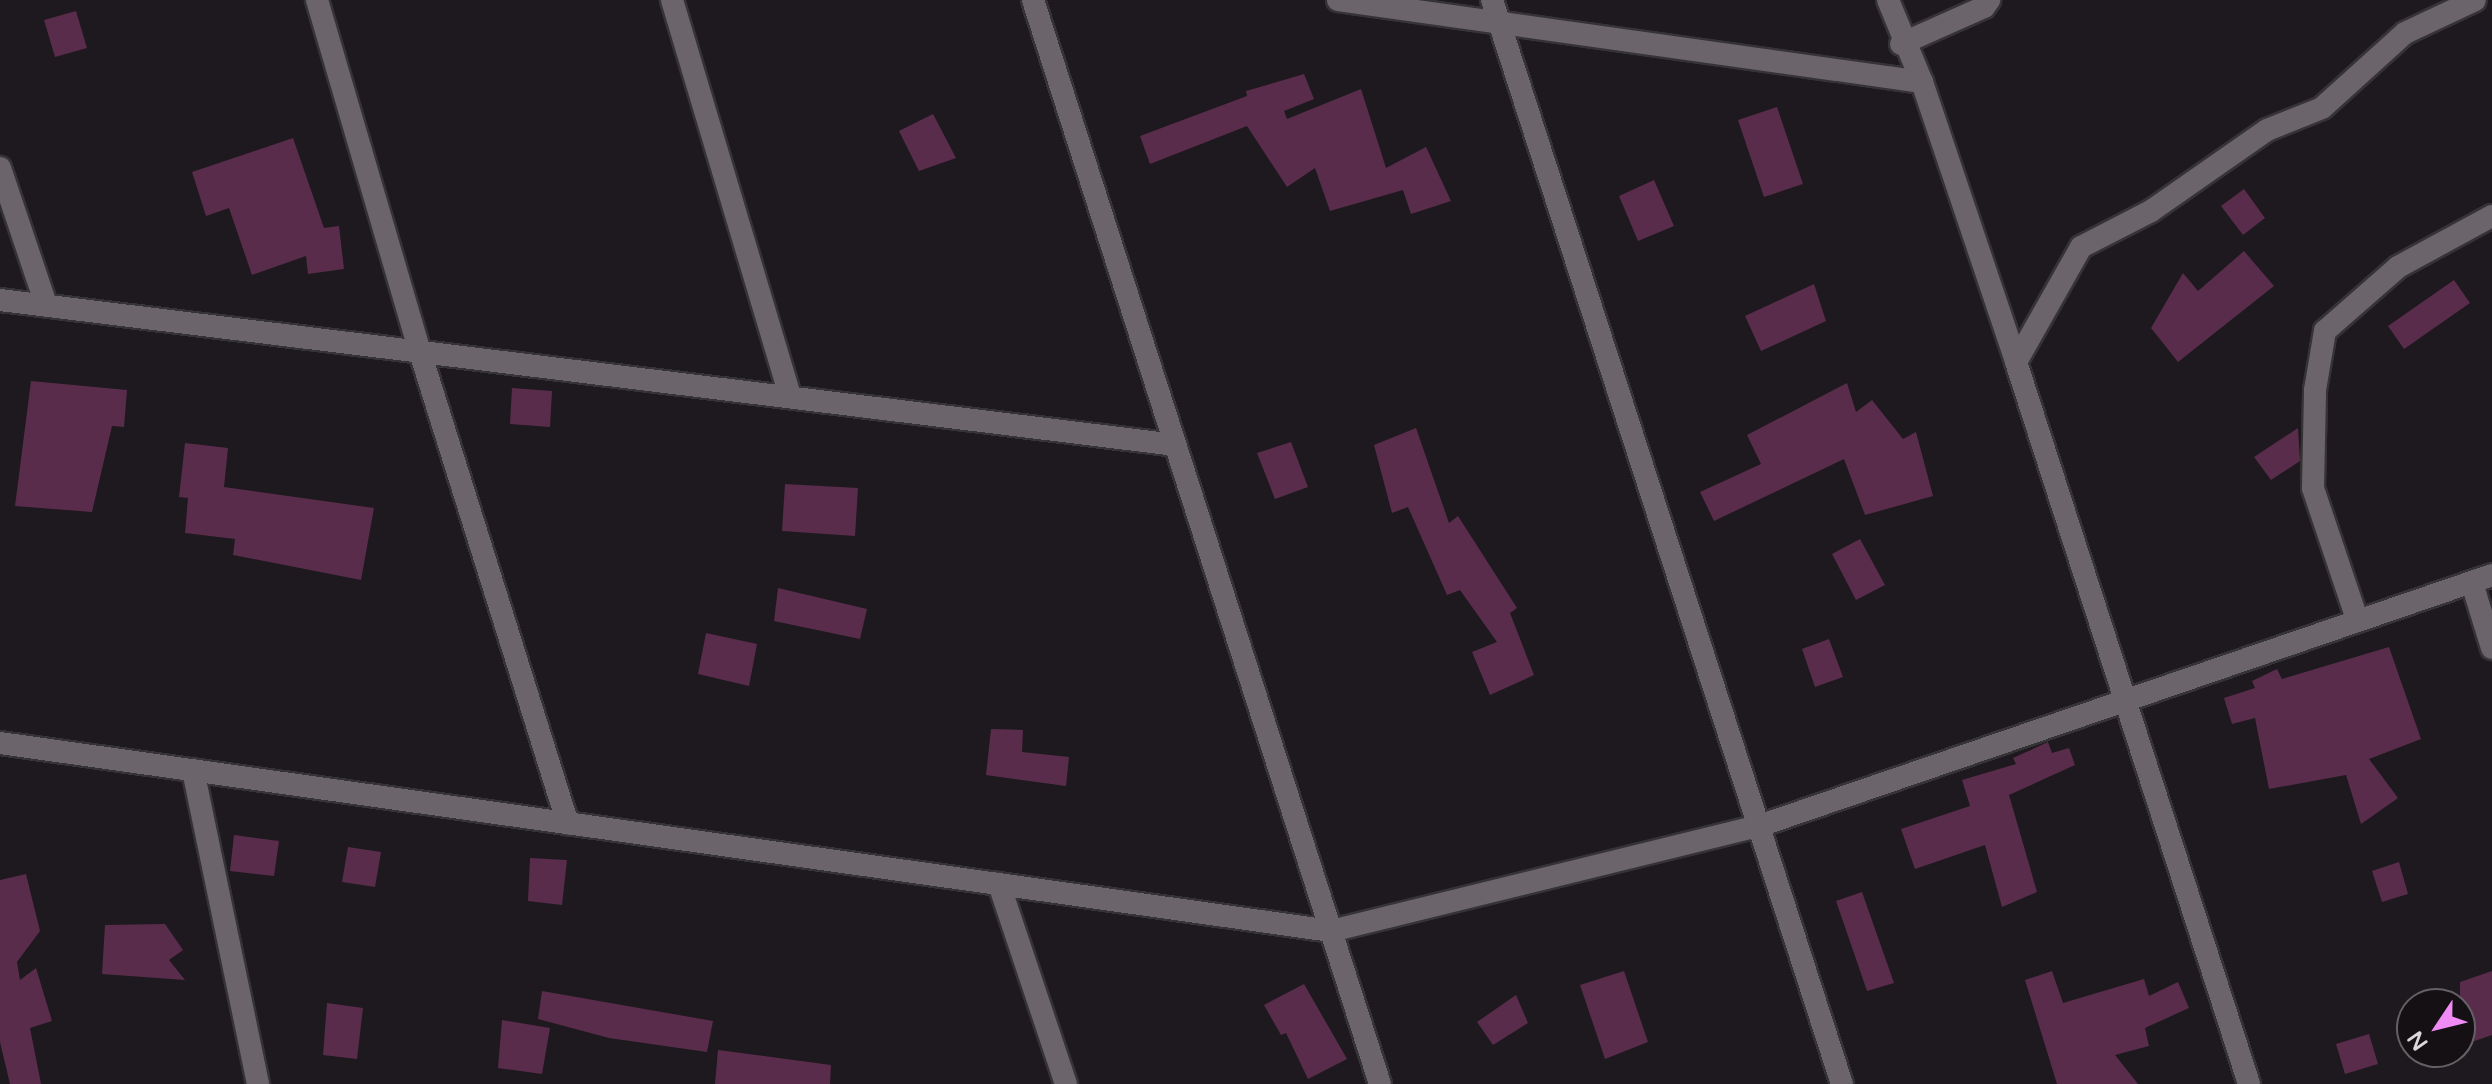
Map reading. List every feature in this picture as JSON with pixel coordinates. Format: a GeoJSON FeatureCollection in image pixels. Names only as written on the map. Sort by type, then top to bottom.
{"type":"FeatureCollection","features":[{"type":"Feature","properties":{"kind":"street"},"geometry":{"type":"LineString","coordinates":[[317,0],[420,352],[568,823]]}},
{"type":"Feature","properties":{"kind":"street"},"geometry":{"type":"LineString","coordinates":[[672,0],[790,397]]}},
{"type":"Feature","properties":{"kind":"street"},"geometry":{"type":"LineString","coordinates":[[1033,0],[1380,1084]]}},
{"type":"Feature","properties":{"kind":"street"},"geometry":{"type":"LineString","coordinates":[[1338,0],[1922,82]]}},
{"type":"Feature","properties":{"kind":"street"},"geometry":{"type":"LineString","coordinates":[[1492,0],[1842,1084]]}},
{"type":"Feature","properties":{"kind":"street"},"geometry":{"type":"LineString","coordinates":[[1888,0],[1901,44],[1922,82],[2016,362],[2249,1084]]}},
{"type":"Feature","properties":{"kind":"street"},"geometry":{"type":"LineString","coordinates":[[1901,44],[1984,7],[1989,0]]}},
{"type":"Feature","properties":{"kind":"street"},"geometry":{"type":"LineString","coordinates":[[2016,362],[2081,247],[2151,211],[2267,130],[2322,108],[2405,33],[2475,0]]}},
{"type":"Feature","properties":{"kind":"street"},"geometry":{"type":"LineString","coordinates":[[0,168],[46,305]]}},
{"type":"Feature","properties":{"kind":"street"},"geometry":{"type":"LineString","coordinates":[[2357,619],[2313,488],[2315,390],[2325,331],[2398,267],[2492,216]]}},
{"type":"Feature","properties":{"kind":"street"},"geometry":{"type":"LineString","coordinates":[[0,300],[1175,445]]}},
{"type":"Feature","properties":{"kind":"street"},"geometry":{"type":"LineString","coordinates":[[0,743],[1331,931],[1759,826],[2357,619],[2482,579],[2492,648]]}},
{"type":"Feature","properties":{"kind":"street"},"geometry":{"type":"LineString","coordinates":[[193,770],[258,1084]]}},
{"type":"Feature","properties":{"kind":"street"},"geometry":{"type":"LineString","coordinates":[[999,884],[1066,1084]]}},
{"type":"Feature","properties":{"kind":"building"},"geometry":{"type":"Polygon","coordinates":[[[76,11],[87,48],[55,57],[44,20],[76,11]]]}},
{"type":"Feature","properties":{"kind":"building"},"geometry":{"type":"Polygon","coordinates":[[[1304,74],[1314,99],[1284,111],[1287,119],[1361,89],[1386,168],[1426,147],[1451,201],[1411,214],[1403,190],[1330,211],[1315,168],[1287,187],[1247,126],[1150,164],[1140,136],[1247,96],[1246,91],[1304,74]]]}},
{"type":"Feature","properties":{"kind":"building"},"geometry":{"type":"Polygon","coordinates":[[[1777,107],[1803,184],[1764,197],[1738,120],[1777,107]]]}},
{"type":"Feature","properties":{"kind":"building"},"geometry":{"type":"Polygon","coordinates":[[[933,114],[956,158],[919,171],[899,131],[933,114]]]}},
{"type":"Feature","properties":{"kind":"building"},"geometry":{"type":"Polygon","coordinates":[[[293,138],[324,228],[339,226],[344,269],[308,274],[306,256],[252,275],[229,208],[206,216],[192,172],[293,138]]]}},
{"type":"Feature","properties":{"kind":"building"},"geometry":{"type":"Polygon","coordinates":[[[1654,180],[1674,226],[1638,241],[1619,196],[1654,180]]]}},
{"type":"Feature","properties":{"kind":"building"},"geometry":{"type":"Polygon","coordinates":[[[2244,189],[2265,218],[2243,235],[2221,206],[2244,189]]]}},
{"type":"Feature","properties":{"kind":"building"},"geometry":{"type":"Polygon","coordinates":[[[2244,251],[2274,286],[2178,362],[2151,328],[2183,273],[2198,291],[2244,251]]]}},
{"type":"Feature","properties":{"kind":"building"},"geometry":{"type":"Polygon","coordinates":[[[2454,280],[2470,303],[2404,349],[2388,326],[2454,280]]]}},
{"type":"Feature","properties":{"kind":"building"},"geometry":{"type":"Polygon","coordinates":[[[1814,284],[1826,321],[1761,351],[1745,316],[1814,284]]]}},
{"type":"Feature","properties":{"kind":"building"},"geometry":{"type":"Polygon","coordinates":[[[31,381],[127,390],[124,427],[112,426],[92,512],[15,506],[31,381]]]}},
{"type":"Feature","properties":{"kind":"building"},"geometry":{"type":"Polygon","coordinates":[[[1847,383],[1856,412],[1872,400],[1903,439],[1916,432],[1933,496],[1865,515],[1844,459],[1714,521],[1700,492],[1761,464],[1747,435],[1847,383]]]}},
{"type":"Feature","properties":{"kind":"building"},"geometry":{"type":"Polygon","coordinates":[[[512,388],[552,391],[550,427],[510,424],[512,388]]]}},
{"type":"Feature","properties":{"kind":"building"},"geometry":{"type":"Polygon","coordinates":[[[1416,428],[1449,523],[1458,516],[1517,608],[1510,613],[1534,675],[1490,695],[1472,652],[1497,642],[1460,590],[1447,595],[1408,507],[1392,513],[1374,445],[1416,428]]]}},
{"type":"Feature","properties":{"kind":"building"},"geometry":{"type":"Polygon","coordinates":[[[2298,428],[2300,461],[2271,480],[2254,457],[2298,428]]]}},
{"type":"Feature","properties":{"kind":"building"},"geometry":{"type":"Polygon","coordinates":[[[1291,442],[1308,487],[1275,499],[1257,453],[1291,442]]]}},
{"type":"Feature","properties":{"kind":"building"},"geometry":{"type":"Polygon","coordinates":[[[185,443],[228,448],[224,487],[374,508],[361,580],[233,555],[235,539],[185,533],[188,498],[179,497],[185,443]]]}},
{"type":"Feature","properties":{"kind":"building"},"geometry":{"type":"Polygon","coordinates":[[[785,484],[858,488],[855,536],[782,531],[785,484]]]}},
{"type":"Feature","properties":{"kind":"building"},"geometry":{"type":"Polygon","coordinates":[[[1860,539],[1885,585],[1856,600],[1832,554],[1860,539]]]}},
{"type":"Feature","properties":{"kind":"building"},"geometry":{"type":"Polygon","coordinates":[[[778,588],[867,609],[860,639],[774,621],[778,588]]]}},
{"type":"Feature","properties":{"kind":"building"},"geometry":{"type":"Polygon","coordinates":[[[706,633],[757,644],[749,686],[698,674],[706,633]]]}},
{"type":"Feature","properties":{"kind":"building"},"geometry":{"type":"Polygon","coordinates":[[[1829,639],[1843,677],[1815,687],[1802,649],[1829,639]]]}},
{"type":"Feature","properties":{"kind":"building"},"geometry":{"type":"Polygon","coordinates":[[[2389,647],[2421,739],[2369,759],[2398,798],[2361,824],[2346,775],[2269,789],[2255,718],[2232,724],[2224,698],[2255,688],[2252,681],[2277,669],[2282,679],[2389,647]]]}},
{"type":"Feature","properties":{"kind":"building"},"geometry":{"type":"Polygon","coordinates":[[[991,729],[1023,730],[1022,752],[1069,757],[1066,786],[986,775],[991,729]]]}},
{"type":"Feature","properties":{"kind":"building"},"geometry":{"type":"Polygon","coordinates":[[[2048,742],[2052,753],[2069,748],[2075,765],[2009,795],[2037,892],[2002,907],[1985,845],[1915,869],[1901,829],[1970,806],[1962,780],[2016,764],[2013,758],[2048,742]]]}},
{"type":"Feature","properties":{"kind":"building"},"geometry":{"type":"Polygon","coordinates":[[[234,835],[279,841],[274,876],[230,871],[234,835]]]}},
{"type":"Feature","properties":{"kind":"building"},"geometry":{"type":"Polygon","coordinates":[[[348,847],[381,852],[375,887],[342,882],[348,847]]]}},
{"type":"Feature","properties":{"kind":"building"},"geometry":{"type":"Polygon","coordinates":[[[530,858],[567,860],[562,905],[528,901],[530,858]]]}},
{"type":"Feature","properties":{"kind":"building"},"geometry":{"type":"Polygon","coordinates":[[[2399,862],[2408,894],[2382,902],[2372,871],[2399,862]]]}},
{"type":"Feature","properties":{"kind":"building"},"geometry":{"type":"Polygon","coordinates":[[[26,874],[40,931],[17,962],[20,980],[36,968],[52,1021],[30,1028],[41,1084],[10,1084],[0,1042],[0,880],[26,874]]]}},
{"type":"Feature","properties":{"kind":"building"},"geometry":{"type":"Polygon","coordinates":[[[1862,892],[1894,983],[1867,991],[1836,901],[1862,892]]]}},
{"type":"Feature","properties":{"kind":"building"},"geometry":{"type":"Polygon","coordinates":[[[165,924],[183,950],[169,960],[185,980],[102,974],[105,925],[165,924]]]}},
{"type":"Feature","properties":{"kind":"building"},"geometry":{"type":"Polygon","coordinates":[[[1624,971],[1648,1042],[1605,1059],[1580,985],[1624,971]]]}},
{"type":"Feature","properties":{"kind":"building"},"geometry":{"type":"Polygon","coordinates":[[[2052,971],[2063,1003],[2144,979],[2149,996],[2178,982],[2189,1008],[2145,1028],[2149,1046],[2115,1055],[2138,1084],[2057,1084],[2025,980],[2052,971]]]}},
{"type":"Feature","properties":{"kind":"building"},"geometry":{"type":"Polygon","coordinates":[[[2492,971],[2492,1035],[2476,1040],[2476,988],[2460,988],[2460,982],[2492,971]]]}},
{"type":"Feature","properties":{"kind":"building"},"geometry":{"type":"Polygon","coordinates":[[[1304,984],[1347,1059],[1308,1079],[1286,1033],[1281,1035],[1264,1005],[1304,984]]]}},
{"type":"Feature","properties":{"kind":"building"},"geometry":{"type":"Polygon","coordinates":[[[542,991],[713,1021],[707,1052],[609,1038],[538,1019],[542,991]]]}},
{"type":"Feature","properties":{"kind":"building"},"geometry":{"type":"Polygon","coordinates":[[[1516,995],[1528,1023],[1493,1045],[1477,1022],[1516,995]]]}},
{"type":"Feature","properties":{"kind":"building"},"geometry":{"type":"Polygon","coordinates":[[[327,1003],[363,1008],[357,1059],[323,1055],[327,1003]]]}},
{"type":"Feature","properties":{"kind":"building"},"geometry":{"type":"Polygon","coordinates":[[[502,1020],[550,1028],[542,1074],[498,1068],[502,1020]]]}},
{"type":"Feature","properties":{"kind":"building"},"geometry":{"type":"Polygon","coordinates":[[[2369,1034],[2378,1064],[2345,1074],[2336,1044],[2369,1034]]]}},
{"type":"Feature","properties":{"kind":"building"},"geometry":{"type":"Polygon","coordinates":[[[718,1050],[831,1065],[830,1084],[715,1084],[718,1050]]]}}]}
